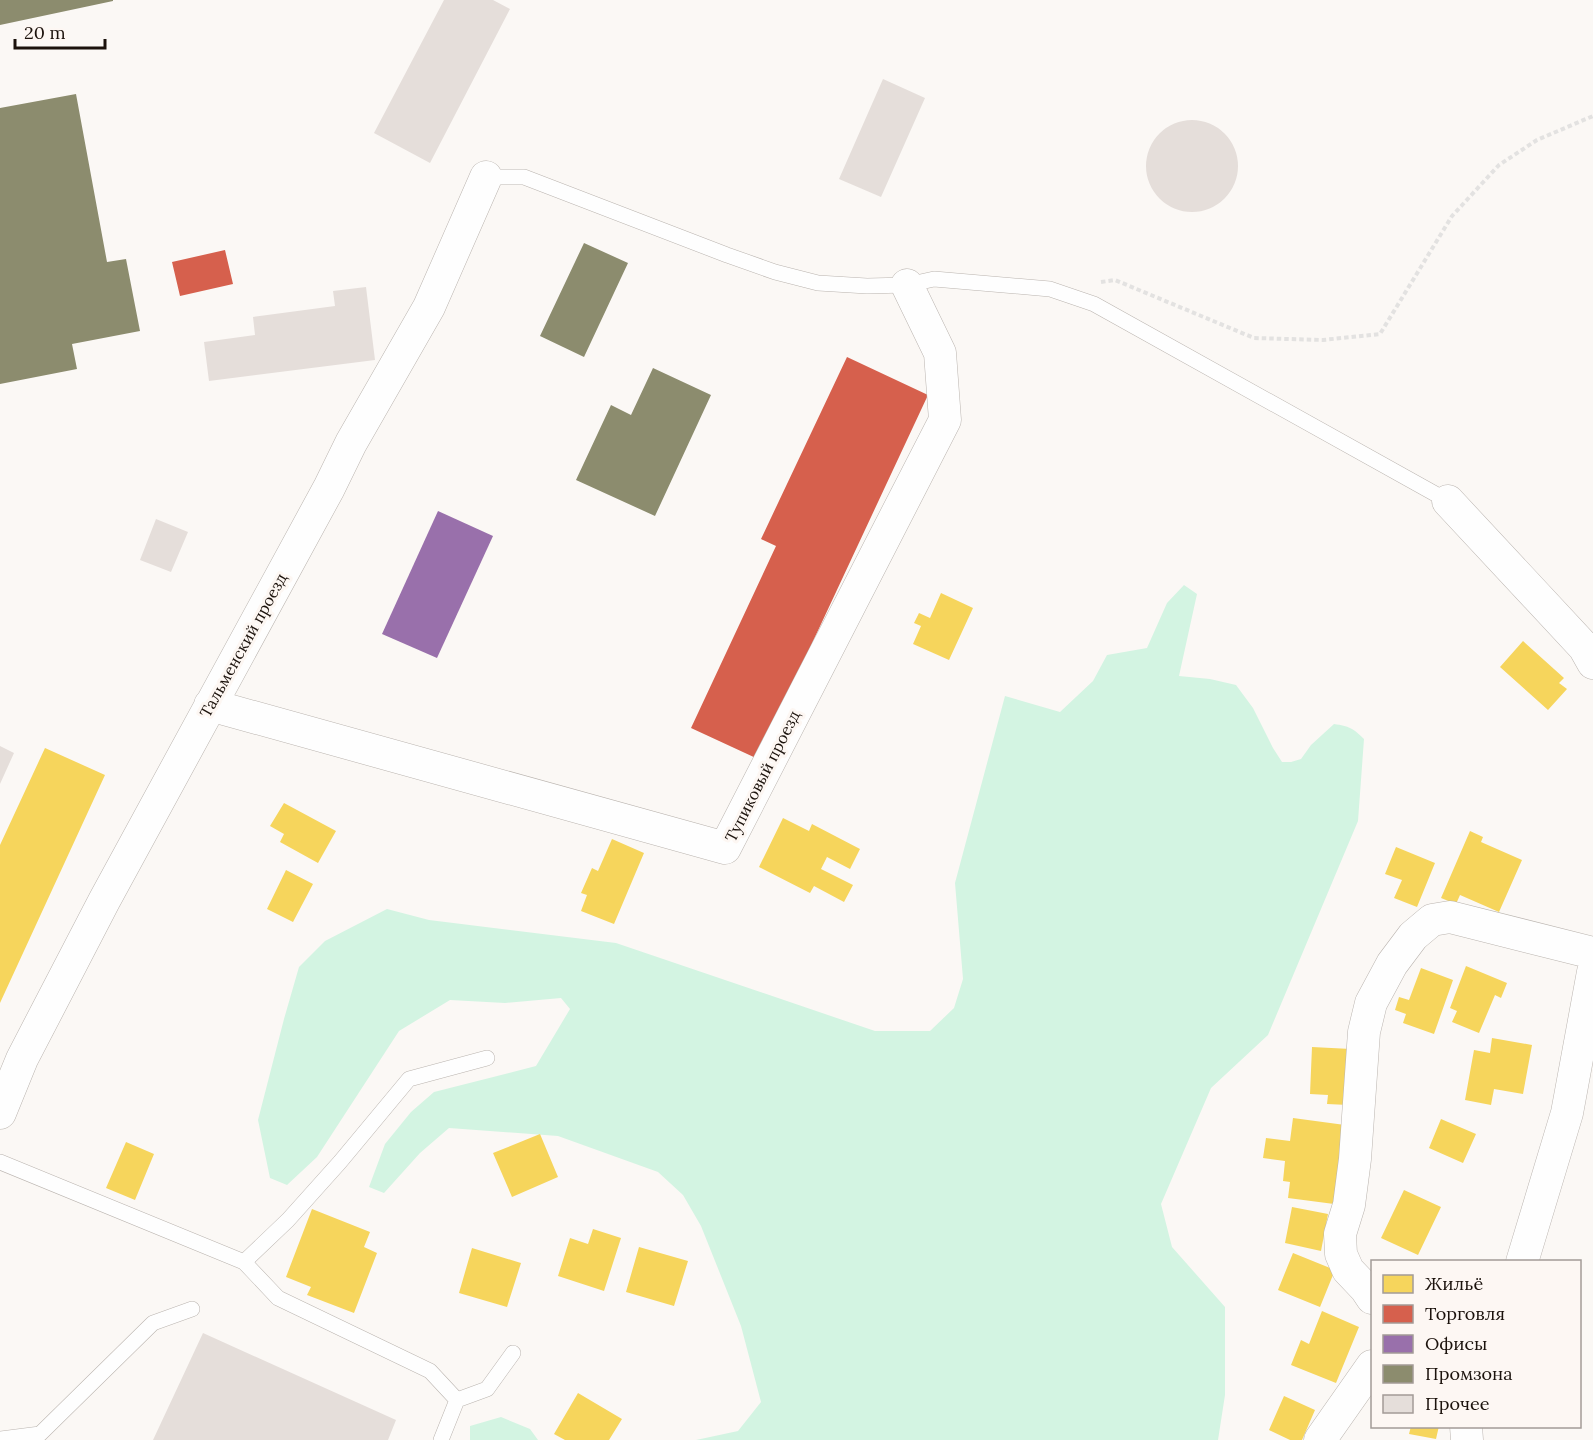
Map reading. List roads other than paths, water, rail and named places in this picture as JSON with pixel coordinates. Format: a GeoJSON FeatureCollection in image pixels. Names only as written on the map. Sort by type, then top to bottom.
{"type":"FeatureCollection","features":[{"type":"Feature","properties":{"kind":"street","name":"Тальменский проезд"},"geometry":{"type":"LineString","coordinates":[[0,1113],[22,1059],[104,901],[351,443],[429,307],[486,177]]}},
{"type":"Feature","properties":{"kind":"street","name":"Тупиковый проезд"},"geometry":{"type":"LineString","coordinates":[[210,705],[725,848],[945,420],[940,353],[907,285]]}},
{"type":"Feature","properties":{"kind":"street"},"geometry":{"type":"LineString","coordinates":[[1448,501],[1584,647],[1593,663]]}},
{"type":"Feature","properties":{"kind":"street"},"geometry":{"type":"LineString","coordinates":[[1371,1296],[1348,1270],[1341,1254],[1340,1234],[1349,1205],[1355,1159],[1364,1032],[1371,1003],[1392,964],[1413,936],[1432,920],[1450,917],[1593,953]]}},
{"type":"Feature","properties":{"kind":"street"},"geometry":{"type":"LineString","coordinates":[[1523,1260],[1567,1113],[1593,972]]}},
{"type":"Feature","properties":{"kind":"street"},"geometry":{"type":"LineString","coordinates":[[1320,1440],[1371,1367]]}},
{"type":"Feature","properties":{"kind":"lane"},"geometry":{"type":"LineString","coordinates":[[486,177],[524,177],[727,255],[818,284],[907,285],[934,279],[1050,289],[1094,304],[1448,501]]}},
{"type":"Feature","properties":{"kind":"lane"},"geometry":{"type":"LineString","coordinates":[[244,1263],[288,1220],[409,1079],[487,1058]]}},
{"type":"Feature","properties":{"kind":"lane"},"geometry":{"type":"LineString","coordinates":[[0,1162],[244,1263],[278,1299],[430,1371],[457,1400]]}},
{"type":"Feature","properties":{"kind":"lane"},"geometry":{"type":"LineString","coordinates":[[0,1439],[40,1434],[153,1323],[192,1309]]}},
{"type":"Feature","properties":{"kind":"lane"},"geometry":{"type":"LineString","coordinates":[[441,1440],[457,1400],[487,1389],[513,1353]]}}]}
